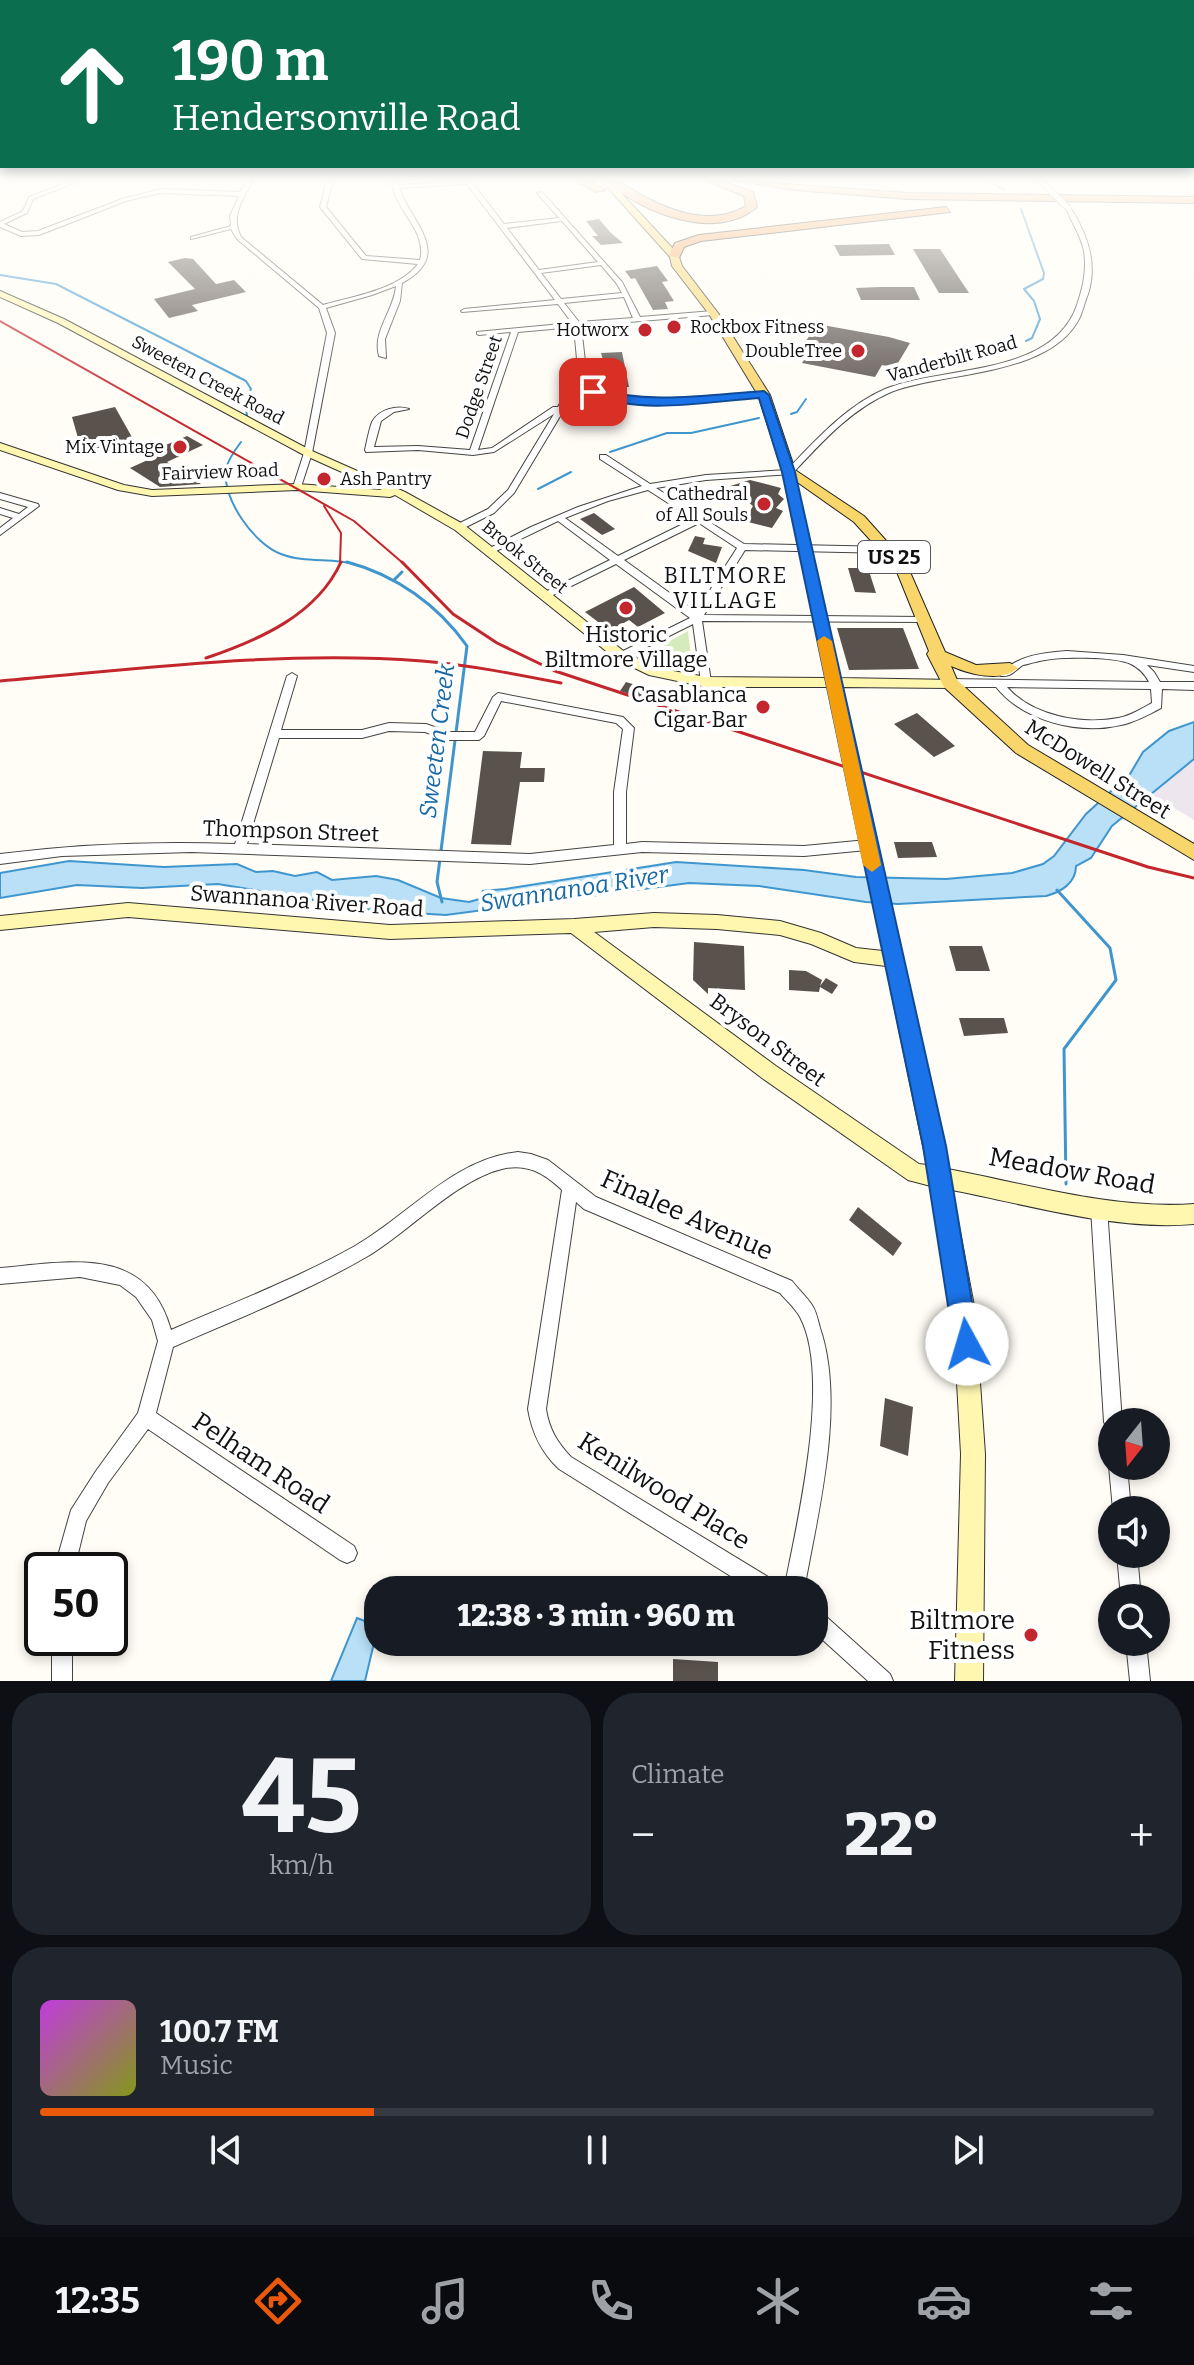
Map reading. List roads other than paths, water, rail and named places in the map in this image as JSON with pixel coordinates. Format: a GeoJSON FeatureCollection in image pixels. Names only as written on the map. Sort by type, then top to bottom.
{"type":"FeatureCollection","features":[{"type":"Feature","properties":{"kind":"main road"},"geometry":{"type":"LineString","coordinates":[[665,258],[676,261],[764,395],[789,472],[803,550],[941,1177],[964,1311],[969,1373],[973,1527],[969,1681]]}},
{"type":"Feature","properties":{"kind":"main road","name":"Sweeten Creek Road"},"geometry":{"type":"LineString","coordinates":[[0,294],[61,321],[308,453],[401,494]]}},
{"type":"Feature","properties":{"kind":"main road","name":"Fairview Road"},"geometry":{"type":"LineString","coordinates":[[0,446],[137,491],[172,494],[297,487],[401,494]]}},
{"type":"Feature","properties":{"kind":"main road","name":"US 25"},"geometry":{"type":"LineString","coordinates":[[789,472],[844,506],[889,550],[907,578],[935,654],[950,683]]}},
{"type":"Feature","properties":{"kind":"main road","name":"Brook Street"},"geometry":{"type":"LineString","coordinates":[[401,494],[459,527],[621,656],[654,672],[706,682],[835,685],[950,683]]}},
{"type":"Feature","properties":{"kind":"main road"},"geometry":{"type":"LineString","coordinates":[[935,654],[975,670],[1010,668]]}},
{"type":"Feature","properties":{"kind":"main road","name":"McDowell Street"},"geometry":{"type":"LineString","coordinates":[[950,683],[1004,735],[1063,777],[1194,853]]}},
{"type":"Feature","properties":{"kind":"main road","name":"Swannanoa River Road"},"geometry":{"type":"LineString","coordinates":[[0,923],[128,910],[390,932],[654,920],[780,928],[854,955],[892,959]]}},
{"type":"Feature","properties":{"kind":"main road","name":"Bryson Street"},"geometry":{"type":"LineString","coordinates":[[574,926],[881,1152],[915,1173],[941,1177]]}},
{"type":"Feature","properties":{"kind":"main road","name":"Meadow Road"},"geometry":{"type":"LineString","coordinates":[[941,1177],[1099,1208],[1168,1216],[1194,1214]]}},
{"type":"Feature","properties":{"kind":"street"},"geometry":{"type":"LineString","coordinates":[[264,258],[322,307],[331,333],[308,453],[297,487]]}},
{"type":"Feature","properties":{"kind":"street"},"geometry":{"type":"LineString","coordinates":[[371,258],[423,262]]}},
{"type":"Feature","properties":{"kind":"street"},"geometry":{"type":"LineString","coordinates":[[322,307],[399,283],[416,272],[424,258]]}},
{"type":"Feature","properties":{"kind":"street"},"geometry":{"type":"LineString","coordinates":[[459,527],[491,511],[511,491],[582,370],[577,325],[527,258]]}},
{"type":"Feature","properties":{"kind":"street"},"geometry":{"type":"LineString","coordinates":[[599,258],[626,295],[638,320]]}},
{"type":"Feature","properties":{"kind":"street","name":"Vanderbilt Road"},"geometry":{"type":"LineString","coordinates":[[789,472],[826,433],[875,397],[904,386],[1021,359],[1054,344],[1076,323],[1086,293],[1088,258]]}},
{"type":"Feature","properties":{"kind":"street"},"geometry":{"type":"LineString","coordinates":[[536,272],[603,263]]}},
{"type":"Feature","properties":{"kind":"street"},"geometry":{"type":"LineString","coordinates":[[383,356],[380,344],[401,294],[399,283]]}},
{"type":"Feature","properties":{"kind":"street"},"geometry":{"type":"LineString","coordinates":[[464,311],[626,295]]}},
{"type":"Feature","properties":{"kind":"street"},"geometry":{"type":"LineString","coordinates":[[479,333],[713,313]]}},
{"type":"Feature","properties":{"kind":"street","name":"Dodge Street"},"geometry":{"type":"LineString","coordinates":[[473,453],[515,332]]}},
{"type":"Feature","properties":{"kind":"street"},"geometry":{"type":"LineString","coordinates":[[575,385],[610,399],[644,402],[764,395]]}},
{"type":"Feature","properties":{"kind":"street"},"geometry":{"type":"LineString","coordinates":[[405,409],[392,410],[377,420],[369,450],[418,448],[473,453],[494,450],[559,407]]}},
{"type":"Feature","properties":{"kind":"street"},"geometry":{"type":"LineString","coordinates":[[603,457],[742,547],[889,550]]}},
{"type":"Feature","properties":{"kind":"street"},"geometry":{"type":"LineString","coordinates":[[489,551],[596,503],[649,488],[676,481],[789,472]]}},
{"type":"Feature","properties":{"kind":"street"},"geometry":{"type":"LineString","coordinates":[[0,496],[35,506],[0,532]]}},
{"type":"Feature","properties":{"kind":"street"},"geometry":{"type":"LineString","coordinates":[[0,512],[20,517]]}},
{"type":"Feature","properties":{"kind":"street"},"geometry":{"type":"LineString","coordinates":[[559,518],[697,618]]}},
{"type":"Feature","properties":{"kind":"street"},"geometry":{"type":"LineString","coordinates":[[544,596],[698,520]]}},
{"type":"Feature","properties":{"kind":"street"},"geometry":{"type":"LineString","coordinates":[[706,682],[697,618],[742,547]]}},
{"type":"Feature","properties":{"kind":"street"},"geometry":{"type":"LineString","coordinates":[[621,656],[697,618],[923,620]]}},
{"type":"Feature","properties":{"kind":"street"},"geometry":{"type":"LineString","coordinates":[[998,683],[1010,668],[1052,653],[1194,669]]}},
{"type":"Feature","properties":{"kind":"street"},"geometry":{"type":"LineString","coordinates":[[998,683],[1006,697],[1030,709],[1070,721],[1111,723],[1140,716],[1157,705],[1158,685],[1150,670],[1134,661]]}},
{"type":"Feature","properties":{"kind":"street"},"geometry":{"type":"LineString","coordinates":[[240,847],[292,676]]}},
{"type":"Feature","properties":{"kind":"street"},"geometry":{"type":"LineString","coordinates":[[950,683],[1194,686]]}},
{"type":"Feature","properties":{"kind":"street"},"geometry":{"type":"LineString","coordinates":[[274,734],[362,734],[389,727],[426,728],[448,736],[479,736],[498,697],[619,720],[629,728],[620,792],[620,849]]}},
{"type":"Feature","properties":{"kind":"street","name":"Thompson Street"},"geometry":{"type":"LineString","coordinates":[[0,859],[62,851],[240,847],[530,859],[620,849],[870,854]]}},
{"type":"Feature","properties":{"kind":"street","name":"Finalee Avenue"},"geometry":{"type":"LineString","coordinates":[[166,1341],[334,1267],[463,1180],[502,1161],[539,1162],[565,1177],[570,1189],[615,1215],[786,1287],[800,1297],[815,1334],[824,1387],[816,1460],[796,1576]]}},
{"type":"Feature","properties":{"kind":"street","name":"Kenilwood Place"},"geometry":{"type":"LineString","coordinates":[[570,1189],[537,1409],[539,1426],[549,1447],[565,1463],[748,1576]]}},
{"type":"Feature","properties":{"kind":"street"},"geometry":{"type":"LineString","coordinates":[[1099,1208],[1112,1408]]}},
{"type":"Feature","properties":{"kind":"street"},"geometry":{"type":"LineString","coordinates":[[0,1276],[80,1269],[123,1277],[142,1291],[159,1316],[166,1341],[146,1417],[102,1477],[78,1517],[69,1552]]}},
{"type":"Feature","properties":{"kind":"street","name":"Pelham Road"},"geometry":{"type":"LineString","coordinates":[[146,1417],[347,1553]]}},
{"type":"Feature","properties":{"kind":"street"},"geometry":{"type":"LineString","coordinates":[[828,1632],[883,1681]]}},
{"type":"Feature","properties":{"kind":"street"},"geometry":{"type":"LineString","coordinates":[[62,1656],[62,1681]]}},
{"type":"Feature","properties":{"kind":"street"},"geometry":{"type":"LineString","coordinates":[[1137,1656],[1140,1681]]}},
{"type":"Feature","properties":{"kind":"water","name":"Swannanoa River"},"geometry":{"type":"Polygon","coordinates":[[[1194,722],[1194,759],[1112,826],[1091,858],[1076,866],[1067,886],[1046,896],[898,904],[759,886],[689,883],[446,915],[379,911],[218,884],[142,888],[77,885],[0,898],[0,873],[69,861],[164,867],[237,864],[256,872],[273,871],[295,876],[317,872],[332,880],[376,876],[398,880],[441,898],[469,902],[494,895],[482,891],[676,862],[804,870],[856,877],[946,879],[1012,873],[1043,864],[1054,856],[1086,814],[1130,774],[1143,752],[1169,731],[1194,722]]]}},
{"type":"Feature","properties":{"kind":"water"},"geometry":{"type":"Polygon","coordinates":[[[357,1618],[364,1621],[364,1656],[371,1656],[365,1681],[331,1681],[357,1618]]]}},
{"type":"Feature","properties":{"kind":"waterway"},"geometry":{"type":"LineString","coordinates":[[1026,341],[1032,338],[1040,319],[1034,301],[1024,289],[1043,279],[1039,258]]}},
{"type":"Feature","properties":{"kind":"waterway","name":"Sweeten Creek"},"geometry":{"type":"LineString","coordinates":[[0,275],[56,284],[246,381],[251,389],[245,400],[247,416]]}},
{"type":"Feature","properties":{"kind":"waterway"},"geometry":{"type":"LineString","coordinates":[[791,414],[797,412],[806,399]]}},
{"type":"Feature","properties":{"kind":"waterway"},"geometry":{"type":"LineString","coordinates":[[610,452],[667,433],[691,433],[759,418]]}},
{"type":"Feature","properties":{"kind":"waterway","name":"Sweeten Creek"},"geometry":{"type":"LineString","coordinates":[[241,442],[228,462],[226,481],[242,519],[260,541],[290,557],[351,563]]}},
{"type":"Feature","properties":{"kind":"waterway"},"geometry":{"type":"LineString","coordinates":[[538,489],[571,472]]}},
{"type":"Feature","properties":{"kind":"waterway","name":"Sweeten Creek"},"geometry":{"type":"LineString","coordinates":[[347,562],[351,563]]}},
{"type":"Feature","properties":{"kind":"waterway","name":"Sweeten Creek"},"geometry":{"type":"LineString","coordinates":[[351,563],[399,583],[443,617],[467,646],[437,882],[442,902]]}},
{"type":"Feature","properties":{"kind":"waterway"},"geometry":{"type":"LineString","coordinates":[[394,580],[402,572]]}},
{"type":"Feature","properties":{"kind":"waterway"},"geometry":{"type":"LineString","coordinates":[[1057,890],[1110,948],[1116,980],[1064,1049],[1066,1184]]}},
{"type":"Feature","properties":{"kind":"railway"},"geometry":{"type":"LineString","coordinates":[[0,321],[354,521],[404,564]]}},
{"type":"Feature","properties":{"kind":"railway"},"geometry":{"type":"LineString","coordinates":[[324,506],[341,533],[340,564]]}},
{"type":"Feature","properties":{"kind":"railway"},"geometry":{"type":"LineString","coordinates":[[206,658],[266,634],[302,611],[330,581],[340,564]]}},
{"type":"Feature","properties":{"kind":"railway"},"geometry":{"type":"LineString","coordinates":[[404,564],[453,614],[497,643],[555,671],[1148,867],[1194,878]]}},
{"type":"Feature","properties":{"kind":"railway"},"geometry":{"type":"LineString","coordinates":[[0,681],[211,662],[369,658],[440,663],[561,683]]}},
{"type":"Feature","properties":{"kind":"place","name":"Rockbox Fitness"},"geometry":{"type":"Point","coordinates":[674,327]}},
{"type":"Feature","properties":{"kind":"place","name":"Hotworx"},"geometry":{"type":"Point","coordinates":[645,330]}},
{"type":"Feature","properties":{"kind":"place","name":"DoubleTree"},"geometry":{"type":"Point","coordinates":[858,351]}},
{"type":"Feature","properties":{"kind":"place","name":"Mix Vintage"},"geometry":{"type":"Point","coordinates":[180,447]}},
{"type":"Feature","properties":{"kind":"place","name":"Ash Pantry"},"geometry":{"type":"Point","coordinates":[324,479]}},
{"type":"Feature","properties":{"kind":"place","name":"Cathedral of All Souls"},"geometry":{"type":"Point","coordinates":[764,504]}},
{"type":"Feature","properties":{"kind":"place","name":"Historic Biltmore Village"},"geometry":{"type":"Point","coordinates":[626,608]}},
{"type":"Feature","properties":{"kind":"place","name":"Casablanca Cigar Bar"},"geometry":{"type":"Point","coordinates":[763,707]}},
{"type":"Feature","properties":{"kind":"place","name":"Biltmore Fitness"},"geometry":{"type":"Point","coordinates":[1031,1635]}},
{"type":"Feature","properties":{"kind":"district","name":"BILTMORE VILLAGE"},"geometry":{"type":"Point","coordinates":[726,588]}}]}
